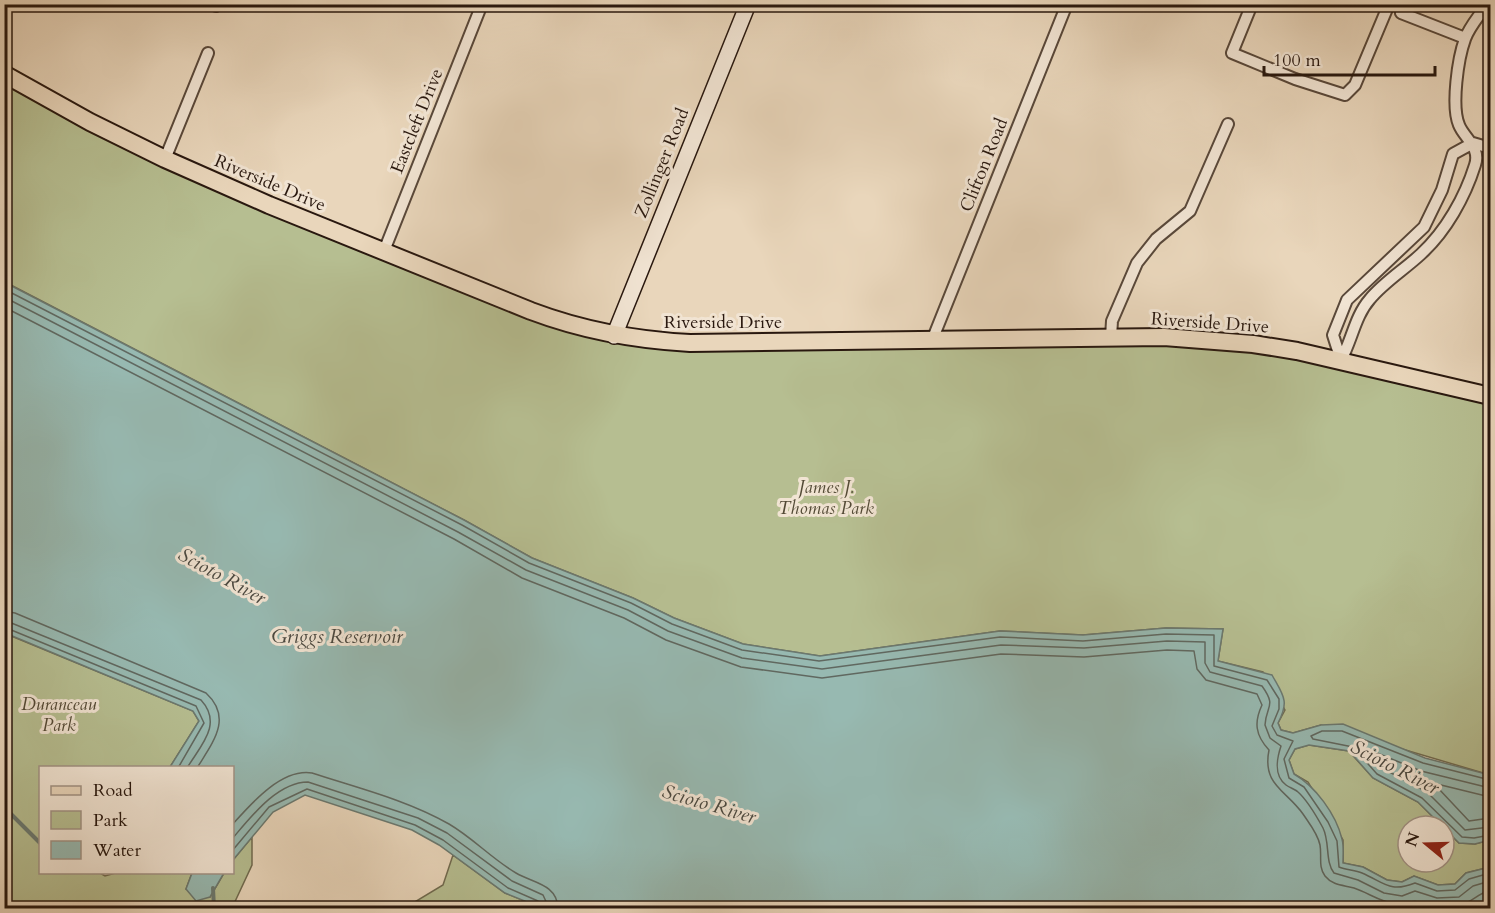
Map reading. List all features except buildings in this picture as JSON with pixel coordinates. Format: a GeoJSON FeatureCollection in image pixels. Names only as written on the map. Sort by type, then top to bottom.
{"type":"FeatureCollection","features":[{"type":"Feature","properties":{"kind":"main road","name":"Zollinger Road"},"geometry":{"type":"LineString","coordinates":[[614,336],[748,4]]}},
{"type":"Feature","properties":{"kind":"main road","name":"Riverside Drive"},"geometry":{"type":"LineString","coordinates":[[4,74],[90,122],[165,159],[566,324],[614,336],[690,343],[933,338],[1164,337],[1276,347],[1491,396]]}},
{"type":"Feature","properties":{"kind":"street","name":"Eastcleft Drive"},"geometry":{"type":"LineString","coordinates":[[384,251],[482,4]]}},
{"type":"Feature","properties":{"kind":"street","name":"Clifton Road"},"geometry":{"type":"LineString","coordinates":[[933,338],[1067,4]]}},
{"type":"Feature","properties":{"kind":"street"},"geometry":{"type":"LineString","coordinates":[[1252,4],[1232,52],[1295,79],[1345,95],[1355,85],[1389,4]]}},
{"type":"Feature","properties":{"kind":"street"},"geometry":{"type":"LineString","coordinates":[[1341,360],[1365,305],[1442,232],[1454,212],[1476,162],[1473,143],[1459,125],[1455,103],[1465,38],[1487,4]]}},
{"type":"Feature","properties":{"kind":"street"},"geometry":{"type":"LineString","coordinates":[[1401,13],[1465,38]]}},
{"type":"Feature","properties":{"kind":"street"},"geometry":{"type":"LineString","coordinates":[[165,159],[208,53]]}},
{"type":"Feature","properties":{"kind":"street"},"geometry":{"type":"LineString","coordinates":[[1112,337],[1112,321],[1137,263],[1156,239],[1190,211],[1228,124]]}},
{"type":"Feature","properties":{"kind":"street"},"geometry":{"type":"LineString","coordinates":[[1341,360],[1333,335],[1347,300],[1424,226],[1441,193],[1453,154],[1473,143],[1491,148]]}},
{"type":"Feature","properties":{"kind":"green space","name":"James J. Thomas Park"},"geometry":{"type":"Polygon","coordinates":[[[4,74],[129,142],[614,336],[1200,339],[1490,396],[1490,775],[1321,725],[1293,733],[1281,730],[1278,723],[1285,710],[1263,672],[1218,661],[1223,629],[1166,628],[1083,635],[1000,631],[820,656],[743,644],[674,618],[633,598],[532,558],[464,520],[5,282],[4,74]]]}},
{"type":"Feature","properties":{"kind":"green space","name":"Duranceau Park"},"geometry":{"type":"Polygon","coordinates":[[[4,633],[193,711],[199,721],[171,766],[39,766],[39,874],[102,874],[105,876],[112,874],[192,874],[186,889],[210,897],[223,874],[234,874],[234,859],[252,837],[252,865],[232,908],[5,908],[4,633]]]}},
{"type":"Feature","properties":{"kind":"green space"},"geometry":{"type":"Polygon","coordinates":[[[1309,745],[1349,751],[1373,778],[1418,802],[1430,814],[1396,814],[1396,874],[1456,874],[1456,840],[1459,843],[1475,844],[1490,840],[1490,867],[1466,873],[1455,884],[1438,885],[1414,876],[1402,882],[1387,880],[1363,867],[1343,863],[1343,840],[1308,782],[1294,774],[1289,760],[1295,749],[1309,745]]]}},
{"type":"Feature","properties":{"kind":"green space"},"geometry":{"type":"Polygon","coordinates":[[[453,855],[505,893],[542,908],[411,908],[413,903],[443,885],[453,855]]]}},
{"type":"Feature","properties":{"kind":"water","name":"Griggs Reservoir"},"geometry":{"type":"Polygon","coordinates":[[[4,282],[464,520],[532,558],[633,598],[674,618],[743,644],[820,656],[1000,631],[1083,635],[1166,628],[1223,629],[1218,661],[1272,675],[1284,698],[1284,709],[1278,723],[1281,730],[1293,733],[1321,725],[1343,724],[1425,758],[1490,775],[1490,840],[1475,844],[1459,843],[1456,840],[1456,814],[1430,814],[1418,802],[1373,778],[1349,751],[1309,745],[1295,749],[1289,760],[1294,774],[1317,793],[1335,820],[1343,842],[1343,863],[1363,867],[1387,880],[1402,882],[1414,876],[1438,885],[1455,884],[1466,873],[1490,867],[1490,908],[542,908],[505,893],[439,845],[412,830],[305,795],[273,812],[234,859],[234,766],[171,766],[199,721],[193,711],[5,633],[4,282]]]}},
{"type":"Feature","properties":{"kind":"water"},"geometry":{"type":"Polygon","coordinates":[[[191,874],[223,874],[210,897],[196,901],[186,889],[191,874]]]}},
{"type":"Feature","properties":{"kind":"waterway"},"geometry":{"type":"LineString","coordinates":[[4,807],[39,842]]}},
{"type":"Feature","properties":{"kind":"waterway"},"geometry":{"type":"LineString","coordinates":[[213,888],[214,908]]}},
{"type":"Feature","properties":{"kind":"water label","name":"Scioto River"},"geometry":{"type":"Point","coordinates":[222,576]}},
{"type":"Feature","properties":{"kind":"water label","name":"Scioto River"},"geometry":{"type":"Point","coordinates":[1395,767]}},
{"type":"Feature","properties":{"kind":"water label","name":"Scioto River"},"geometry":{"type":"Point","coordinates":[709,804]}}]}
